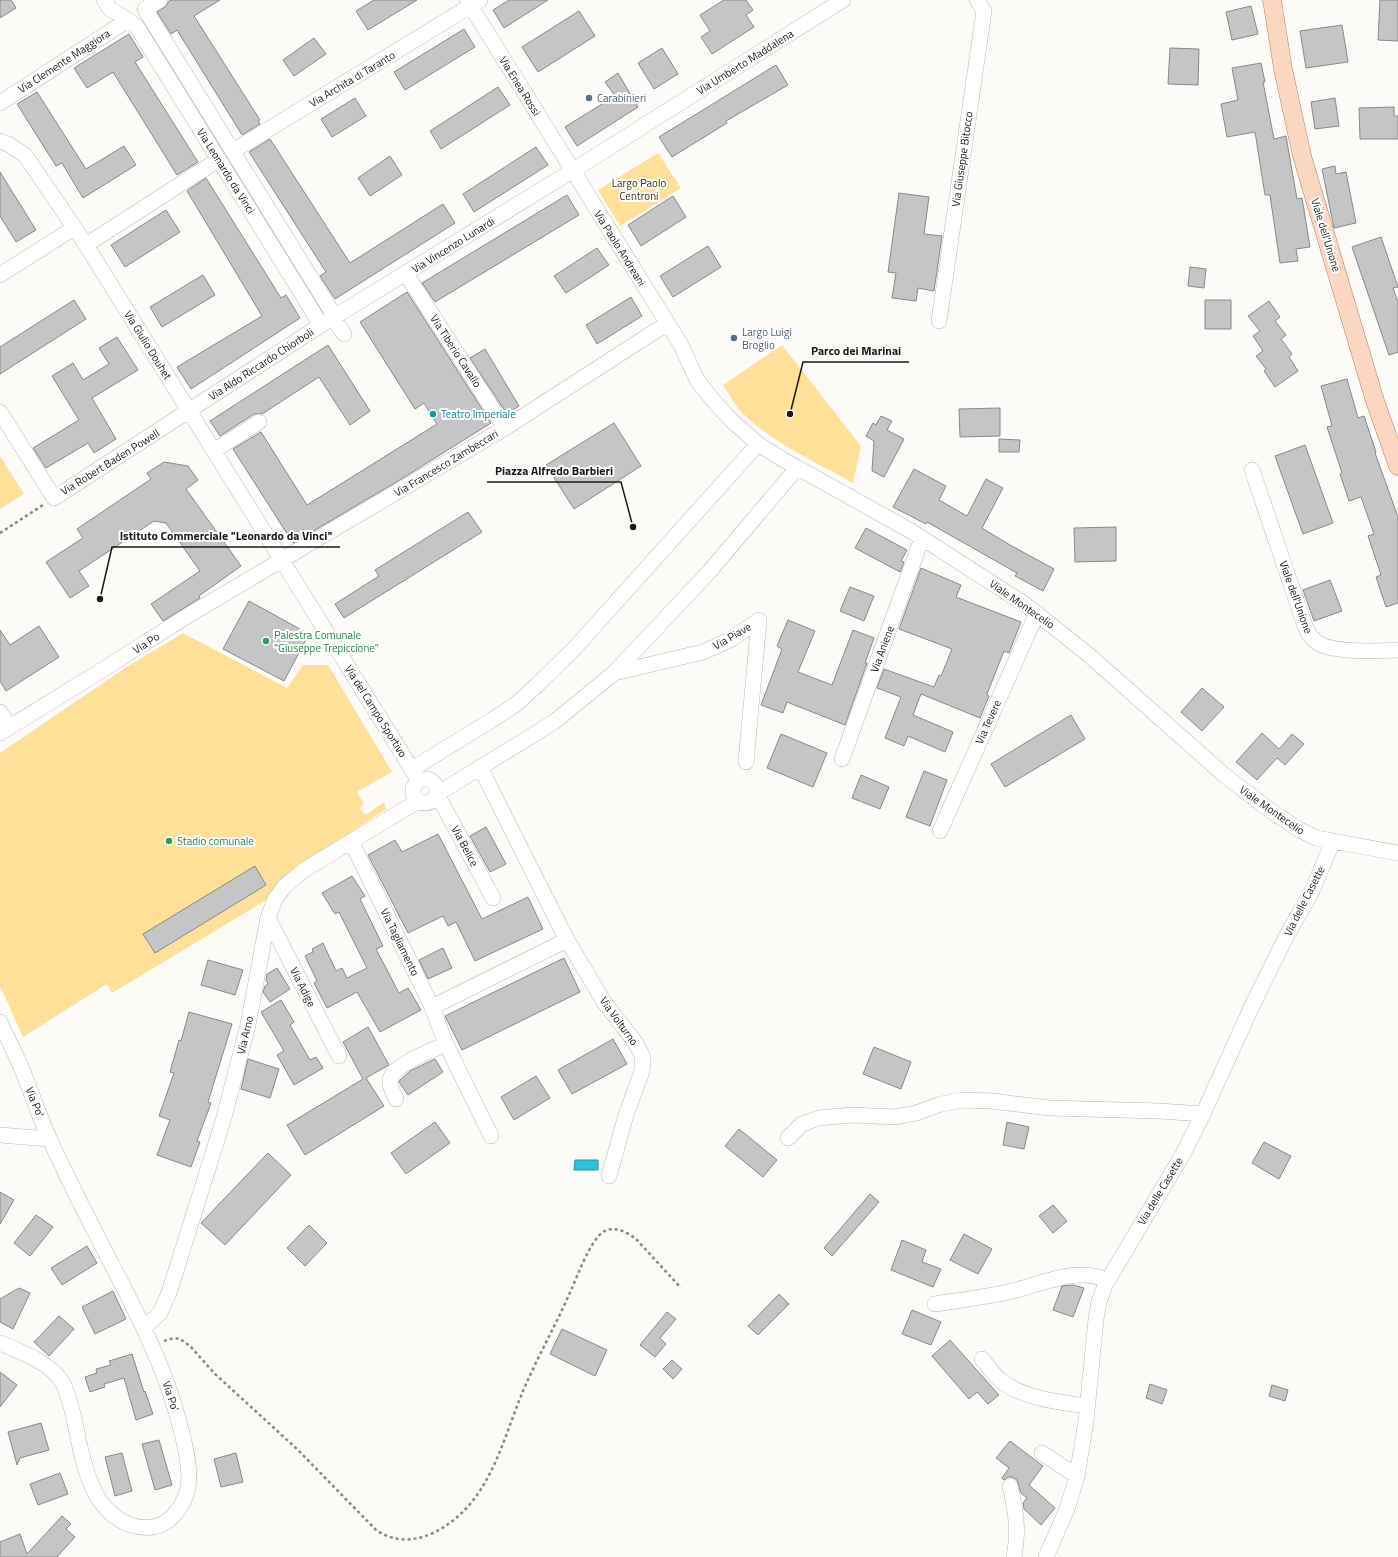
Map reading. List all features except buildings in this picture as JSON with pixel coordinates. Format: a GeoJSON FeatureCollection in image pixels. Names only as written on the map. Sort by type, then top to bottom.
{"type":"FeatureCollection","features":[{"type":"Feature","properties":{"kind":"main road","name":"Viale dell'Unione"},"geometry":{"type":"LineString","coordinates":[[1272,0],[1283,69],[1302,156],[1376,401],[1398,466]]}},
{"type":"Feature","properties":{"kind":"street","name":"Via Leonardo da Vinci"},"geometry":{"type":"LineString","coordinates":[[104,0],[110,9],[137,27],[218,160],[330,320]]}},
{"type":"Feature","properties":{"kind":"street"},"geometry":{"type":"LineString","coordinates":[[146,5],[160,0]]}},
{"type":"Feature","properties":{"kind":"street","name":"Via Umberto Maddalena"},"geometry":{"type":"LineString","coordinates":[[572,171],[843,0]]}},
{"type":"Feature","properties":{"kind":"street","name":"Via Giuseppe Bitocco"},"geometry":{"type":"LineString","coordinates":[[939,321],[984,11],[977,0]]}},
{"type":"Feature","properties":{"kind":"street","name":"Via Archita di Taranto"},"geometry":{"type":"LineString","coordinates":[[233,151],[472,2]]}},
{"type":"Feature","properties":{"kind":"street","name":"Via Enea Rossi"},"geometry":{"type":"LineString","coordinates":[[472,2],[572,171]]}},
{"type":"Feature","properties":{"kind":"street","name":"Via Leonardo da Vinci"},"geometry":{"type":"LineString","coordinates":[[146,5],[233,151],[330,320]]}},
{"type":"Feature","properties":{"kind":"street","name":"Via Clemente Maggiora"},"geometry":{"type":"LineString","coordinates":[[0,102],[128,20]]}},
{"type":"Feature","properties":{"kind":"street","name":"Via Giulio Douhet"},"geometry":{"type":"LineString","coordinates":[[0,141],[17,149],[25,155],[86,245],[283,560]]}},
{"type":"Feature","properties":{"kind":"street"},"geometry":{"type":"LineString","coordinates":[[86,245],[218,160]]}},
{"type":"Feature","properties":{"kind":"street","name":"Via Vincenzo Lunardi"},"geometry":{"type":"LineString","coordinates":[[330,320],[572,171]]}},
{"type":"Feature","properties":{"kind":"street","name":"Via Paolo Andreani"},"geometry":{"type":"LineString","coordinates":[[572,171],[668,325]]}},
{"type":"Feature","properties":{"kind":"street"},"geometry":{"type":"LineString","coordinates":[[0,275],[74,228]]}},
{"type":"Feature","properties":{"kind":"street","name":"Via Tiberio Cavallo"},"geometry":{"type":"LineString","coordinates":[[406,274],[505,428]]}},
{"type":"Feature","properties":{"kind":"street"},"geometry":{"type":"LineString","coordinates":[[330,320],[344,334]]}},
{"type":"Feature","properties":{"kind":"street","name":"Via Aldo Riccardo Chiorboli"},"geometry":{"type":"LineString","coordinates":[[190,411],[330,320]]}},
{"type":"Feature","properties":{"kind":"street","name":"Via Francesco Zambeccari"},"geometry":{"type":"LineString","coordinates":[[283,560],[505,428],[657,330],[668,325]]}},
{"type":"Feature","properties":{"kind":"street","name":"Viale Montecelio"},"geometry":{"type":"LineString","coordinates":[[668,325],[698,380],[704,388],[727,416],[758,444],[797,468],[922,538],[1037,613],[1090,656],[1247,794],[1303,832],[1316,838],[1333,842],[1398,853]]}},
{"type":"Feature","properties":{"kind":"street","name":"Via Robert Baden Powell"},"geometry":{"type":"LineString","coordinates":[[0,412],[54,498],[190,411]]}},
{"type":"Feature","properties":{"kind":"street"},"geometry":{"type":"LineString","coordinates":[[215,450],[259,422]]}},
{"type":"Feature","properties":{"kind":"street"},"geometry":{"type":"LineString","coordinates":[[418,801],[413,794],[416,783],[415,775],[518,702],[536,686],[573,650],[758,444]]}},
{"type":"Feature","properties":{"kind":"street"},"geometry":{"type":"LineString","coordinates":[[437,794],[554,722],[614,673],[708,572],[797,468]]}},
{"type":"Feature","properties":{"kind":"street","name":"Viale dell'Unione"},"geometry":{"type":"LineString","coordinates":[[1252,470],[1305,626],[1311,638],[1321,645],[1331,648],[1350,650],[1398,650]]}},
{"type":"Feature","properties":{"kind":"street","name":"Via Aniene"},"geometry":{"type":"LineString","coordinates":[[842,759],[922,538]]}},
{"type":"Feature","properties":{"kind":"street","name":"Via Po"},"geometry":{"type":"LineString","coordinates":[[5,729],[192,613],[283,560]]}},
{"type":"Feature","properties":{"kind":"street","name":"Via del Campo Sportivo"},"geometry":{"type":"LineString","coordinates":[[283,560],[415,775]]}},
{"type":"Feature","properties":{"kind":"street","name":"Via Tevere"},"geometry":{"type":"LineString","coordinates":[[940,831],[1037,613]]}},
{"type":"Feature","properties":{"kind":"street","name":"Via Piave"},"geometry":{"type":"LineString","coordinates":[[614,673],[703,652],[730,640],[759,620],[746,762]]}},
{"type":"Feature","properties":{"kind":"street"},"geometry":{"type":"LineString","coordinates":[[0,712],[5,729]]}},
{"type":"Feature","properties":{"kind":"street","name":"Via Volturno"},"geometry":{"type":"LineString","coordinates":[[480,767],[568,940],[604,1002],[638,1046],[643,1060],[641,1074],[625,1120],[609,1176]]}},
{"type":"Feature","properties":{"kind":"street","name":"Via Belice"},"geometry":{"type":"LineString","coordinates":[[415,775],[432,781],[436,787],[437,794],[493,898]]}},
{"type":"Feature","properties":{"kind":"street","name":"Via Arno"},"geometry":{"type":"LineString","coordinates":[[144,1328],[160,1313],[169,1293],[223,1121],[249,1020],[268,918],[278,895],[290,881],[320,859],[418,801],[427,803],[432,801],[437,794]]}},
{"type":"Feature","properties":{"kind":"street","name":"Via Tagliamento"},"geometry":{"type":"LineString","coordinates":[[351,841],[432,1007],[446,1044],[491,1136]]}},
{"type":"Feature","properties":{"kind":"street","name":"Via delle Casette"},"geometry":{"type":"LineString","coordinates":[[1046,1557],[1065,1514],[1077,1476],[1099,1302],[1108,1280],[1183,1154],[1282,944],[1312,891],[1333,842]]}},
{"type":"Feature","properties":{"kind":"street","name":"Via Adige"},"geometry":{"type":"LineString","coordinates":[[268,918],[339,1056]]}},
{"type":"Feature","properties":{"kind":"street"},"geometry":{"type":"LineString","coordinates":[[432,1007],[568,940]]}},
{"type":"Feature","properties":{"kind":"street","name":"Via Po'"},"geometry":{"type":"LineString","coordinates":[[0,1022],[20,1066],[49,1139],[144,1328],[168,1386],[187,1456],[189,1479],[183,1503],[173,1517],[160,1525],[146,1528],[133,1526],[116,1518],[105,1508],[98,1499],[90,1481],[66,1392],[58,1377],[50,1369],[39,1362],[0,1343]]}},
{"type":"Feature","properties":{"kind":"street"},"geometry":{"type":"LineString","coordinates":[[396,1099],[390,1084],[391,1076],[394,1072],[401,1066],[446,1044]]}},
{"type":"Feature","properties":{"kind":"street"},"geometry":{"type":"LineString","coordinates":[[788,1138],[802,1124],[819,1118],[852,1115],[895,1117],[916,1113],[941,1104],[963,1100],[992,1101],[1049,1108],[1159,1111],[1203,1114]]}},
{"type":"Feature","properties":{"kind":"street"},"geometry":{"type":"LineString","coordinates":[[0,1135],[49,1139]]}},
{"type":"Feature","properties":{"kind":"street"},"geometry":{"type":"LineString","coordinates":[[935,1304],[1011,1291],[1060,1277],[1073,1275],[1091,1274],[1108,1280]]}},
{"type":"Feature","properties":{"kind":"street"},"geometry":{"type":"LineString","coordinates":[[982,1359],[994,1375],[1011,1387],[1046,1399],[1087,1406]]}},
{"type":"Feature","properties":{"kind":"street"},"geometry":{"type":"LineString","coordinates":[[1042,1453],[1077,1476]]}},
{"type":"Feature","properties":{"kind":"street"},"geometry":{"type":"LineString","coordinates":[[1010,1486],[1017,1521],[1017,1538],[1014,1557]]}},
{"type":"Feature","properties":{"kind":"path"},"geometry":{"type":"LineString","coordinates":[[0,533],[54,498]]}},
{"type":"Feature","properties":{"kind":"path"},"geometry":{"type":"LineString","coordinates":[[153,1347],[168,1339],[180,1339],[184,1342],[222,1381],[297,1449],[370,1526],[387,1537],[410,1540],[441,1529],[472,1503],[480,1492],[497,1459],[523,1391],[584,1263],[599,1236],[604,1232],[614,1229],[621,1230],[629,1234],[636,1239],[681,1288]]}},
{"type":"Feature","properties":{"kind":"green space","name":"Largo Paolo Centroni"},"geometry":{"type":"Polygon","coordinates":[[[658,153],[681,188],[620,226],[598,190],[658,153]]]}},
{"type":"Feature","properties":{"kind":"green space"},"geometry":{"type":"Polygon","coordinates":[[[782,345],[861,446],[853,483],[792,450],[749,420],[738,408],[723,385],[782,345]]]}},
{"type":"Feature","properties":{"kind":"green space"},"geometry":{"type":"Polygon","coordinates":[[[0,456],[24,494],[0,509],[0,456]]]}},
{"type":"Feature","properties":{"kind":"green space","name":"Stadio comunale"},"geometry":{"type":"Polygon","coordinates":[[[183,633],[287,688],[303,665],[328,665],[392,772],[357,792],[364,804],[359,808],[366,815],[384,802],[386,809],[278,881],[268,899],[112,993],[107,984],[23,1037],[0,986],[0,753],[128,666],[183,633]]]}},
{"type":"Feature","properties":{"kind":"water"},"geometry":{"type":"Polygon","coordinates":[[[575,1160],[598,1160],[598,1170],[574,1170],[575,1160]]]}},
{"type":"Feature","properties":{"kind":"place","name":"Carabinieri"},"geometry":{"type":"Point","coordinates":[589,98]}},
{"type":"Feature","properties":{"kind":"place","name":"Largo Luigi Broglio"},"geometry":{"type":"Point","coordinates":[734,338]}},
{"type":"Feature","properties":{"kind":"place","name":"Teatro Imperiale"},"geometry":{"type":"Point","coordinates":[433,414]}},
{"type":"Feature","properties":{"kind":"place","name":"Parco dei Marinai"},"geometry":{"type":"Point","coordinates":[790,414]}},
{"type":"Feature","properties":{"kind":"place","name":"Piazza Alfredo Barbieri"},"geometry":{"type":"Point","coordinates":[633,527]}},
{"type":"Feature","properties":{"kind":"place","name":"Istituto Commerciale \"Leonardo da Vinci\""},"geometry":{"type":"Point","coordinates":[100,599]}},
{"type":"Feature","properties":{"kind":"place","name":"Palestra Comunale \"Giuseppe Trepiccione\""},"geometry":{"type":"Point","coordinates":[266,641]}},
{"type":"Feature","properties":{"kind":"place","name":"Stadio comunale"},"geometry":{"type":"Point","coordinates":[169,841]}}]}
